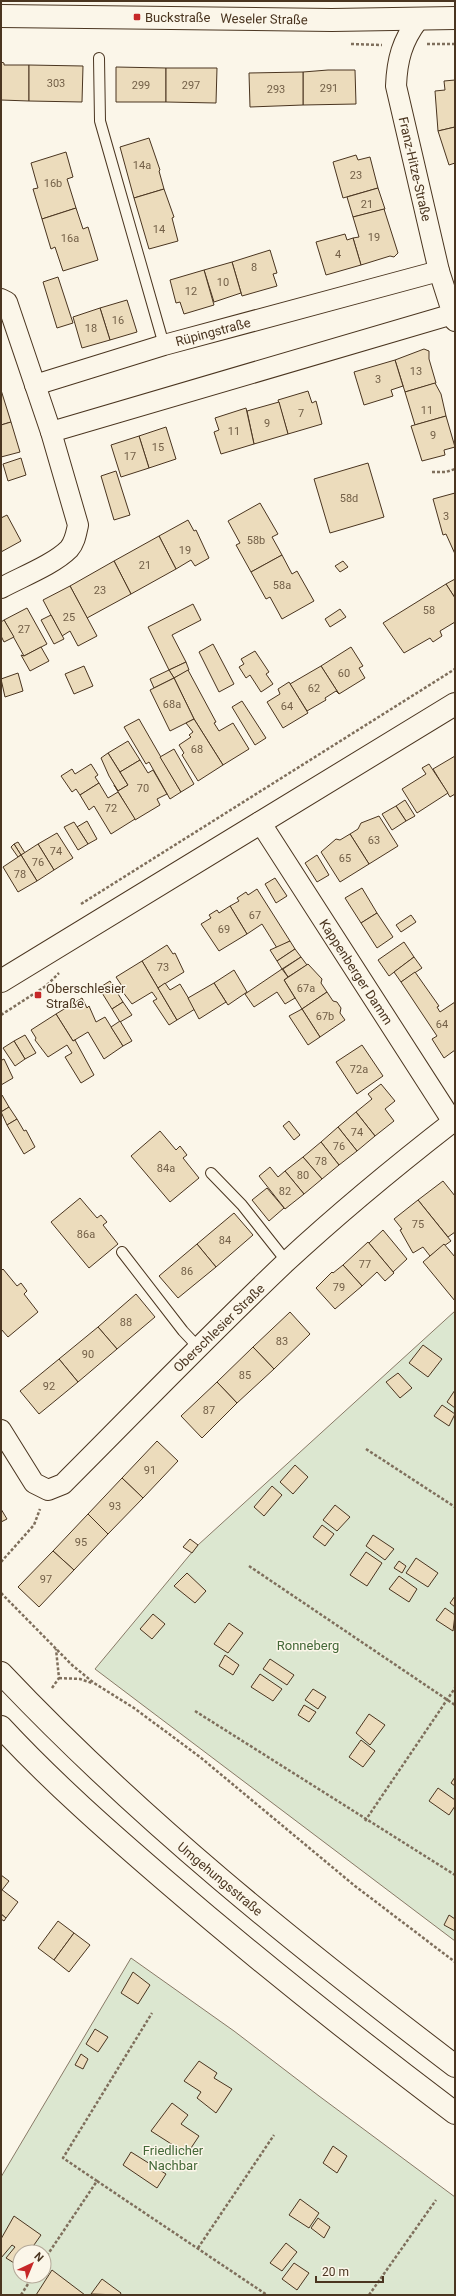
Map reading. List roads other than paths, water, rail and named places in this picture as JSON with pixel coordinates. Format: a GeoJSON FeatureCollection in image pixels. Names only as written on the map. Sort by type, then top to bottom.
{"type":"FeatureCollection","features":[{"type":"Feature","properties":{"kind":"main road","name":"Weseler Straße"},"geometry":{"type":"LineString","coordinates":[[1,16],[418,20],[455,18]]}},
{"type":"Feature","properties":{"kind":"main road"},"geometry":{"type":"LineString","coordinates":[[1,981],[455,704]]}},
{"type":"Feature","properties":{"kind":"main road","name":"Umgehungsstraße"},"geometry":{"type":"LineString","coordinates":[[1,1673],[84,1758],[168,1836],[296,1942],[455,2066]]}},
{"type":"Feature","properties":{"kind":"main road"},"geometry":{"type":"LineString","coordinates":[[1,1727],[94,1818],[199,1910],[277,1974],[455,2112]]}},
{"type":"Feature","properties":{"kind":"street","name":"Franz-Hitze-Straße"},"geometry":{"type":"LineString","coordinates":[[418,20],[402,45],[397,63],[396,86],[439,271],[454,318]]}},
{"type":"Feature","properties":{"kind":"street","name":"Rüpingstraße"},"geometry":{"type":"LineString","coordinates":[[35,385],[164,345],[439,271]]}},
{"type":"Feature","properties":{"kind":"street"},"geometry":{"type":"LineString","coordinates":[[1,588],[59,557],[70,548],[76,538],[78,525],[51,432],[4,300]]}},
{"type":"Feature","properties":{"kind":"street"},"geometry":{"type":"LineString","coordinates":[[51,432],[454,318]]}},
{"type":"Feature","properties":{"kind":"street","name":"Kappenberger Damm"},"geometry":{"type":"LineString","coordinates":[[260,822],[454,1121]]}},
{"type":"Feature","properties":{"kind":"street","name":"Oberschlesier Straße"},"geometry":{"type":"LineString","coordinates":[[1,1430],[34,1483],[48,1490],[63,1484],[198,1347],[287,1262],[334,1219],[454,1121]]}},
{"type":"Feature","properties":{"kind":"lane"},"geometry":{"type":"LineString","coordinates":[[99,58],[100,121],[164,345]]}},
{"type":"Feature","properties":{"kind":"lane"},"geometry":{"type":"LineString","coordinates":[[211,1172],[242,1205],[287,1262]]}},
{"type":"Feature","properties":{"kind":"lane"},"geometry":{"type":"LineString","coordinates":[[122,1252],[183,1331],[198,1347]]}},
{"type":"Feature","properties":{"kind":"place","name":"Buckstraße"},"geometry":{"type":"Point","coordinates":[137,17]}},
{"type":"Feature","properties":{"kind":"place","name":"Oberschlesier Straße"},"geometry":{"type":"Point","coordinates":[38,995]}},
{"type":"Feature","properties":{"kind":"park label","name":"Ronneberg"},"geometry":{"type":"Point","coordinates":[308,1645]}},
{"type":"Feature","properties":{"kind":"park label","name":"Friedlicher Nachbar"},"geometry":{"type":"Point","coordinates":[173,2158]}}]}
